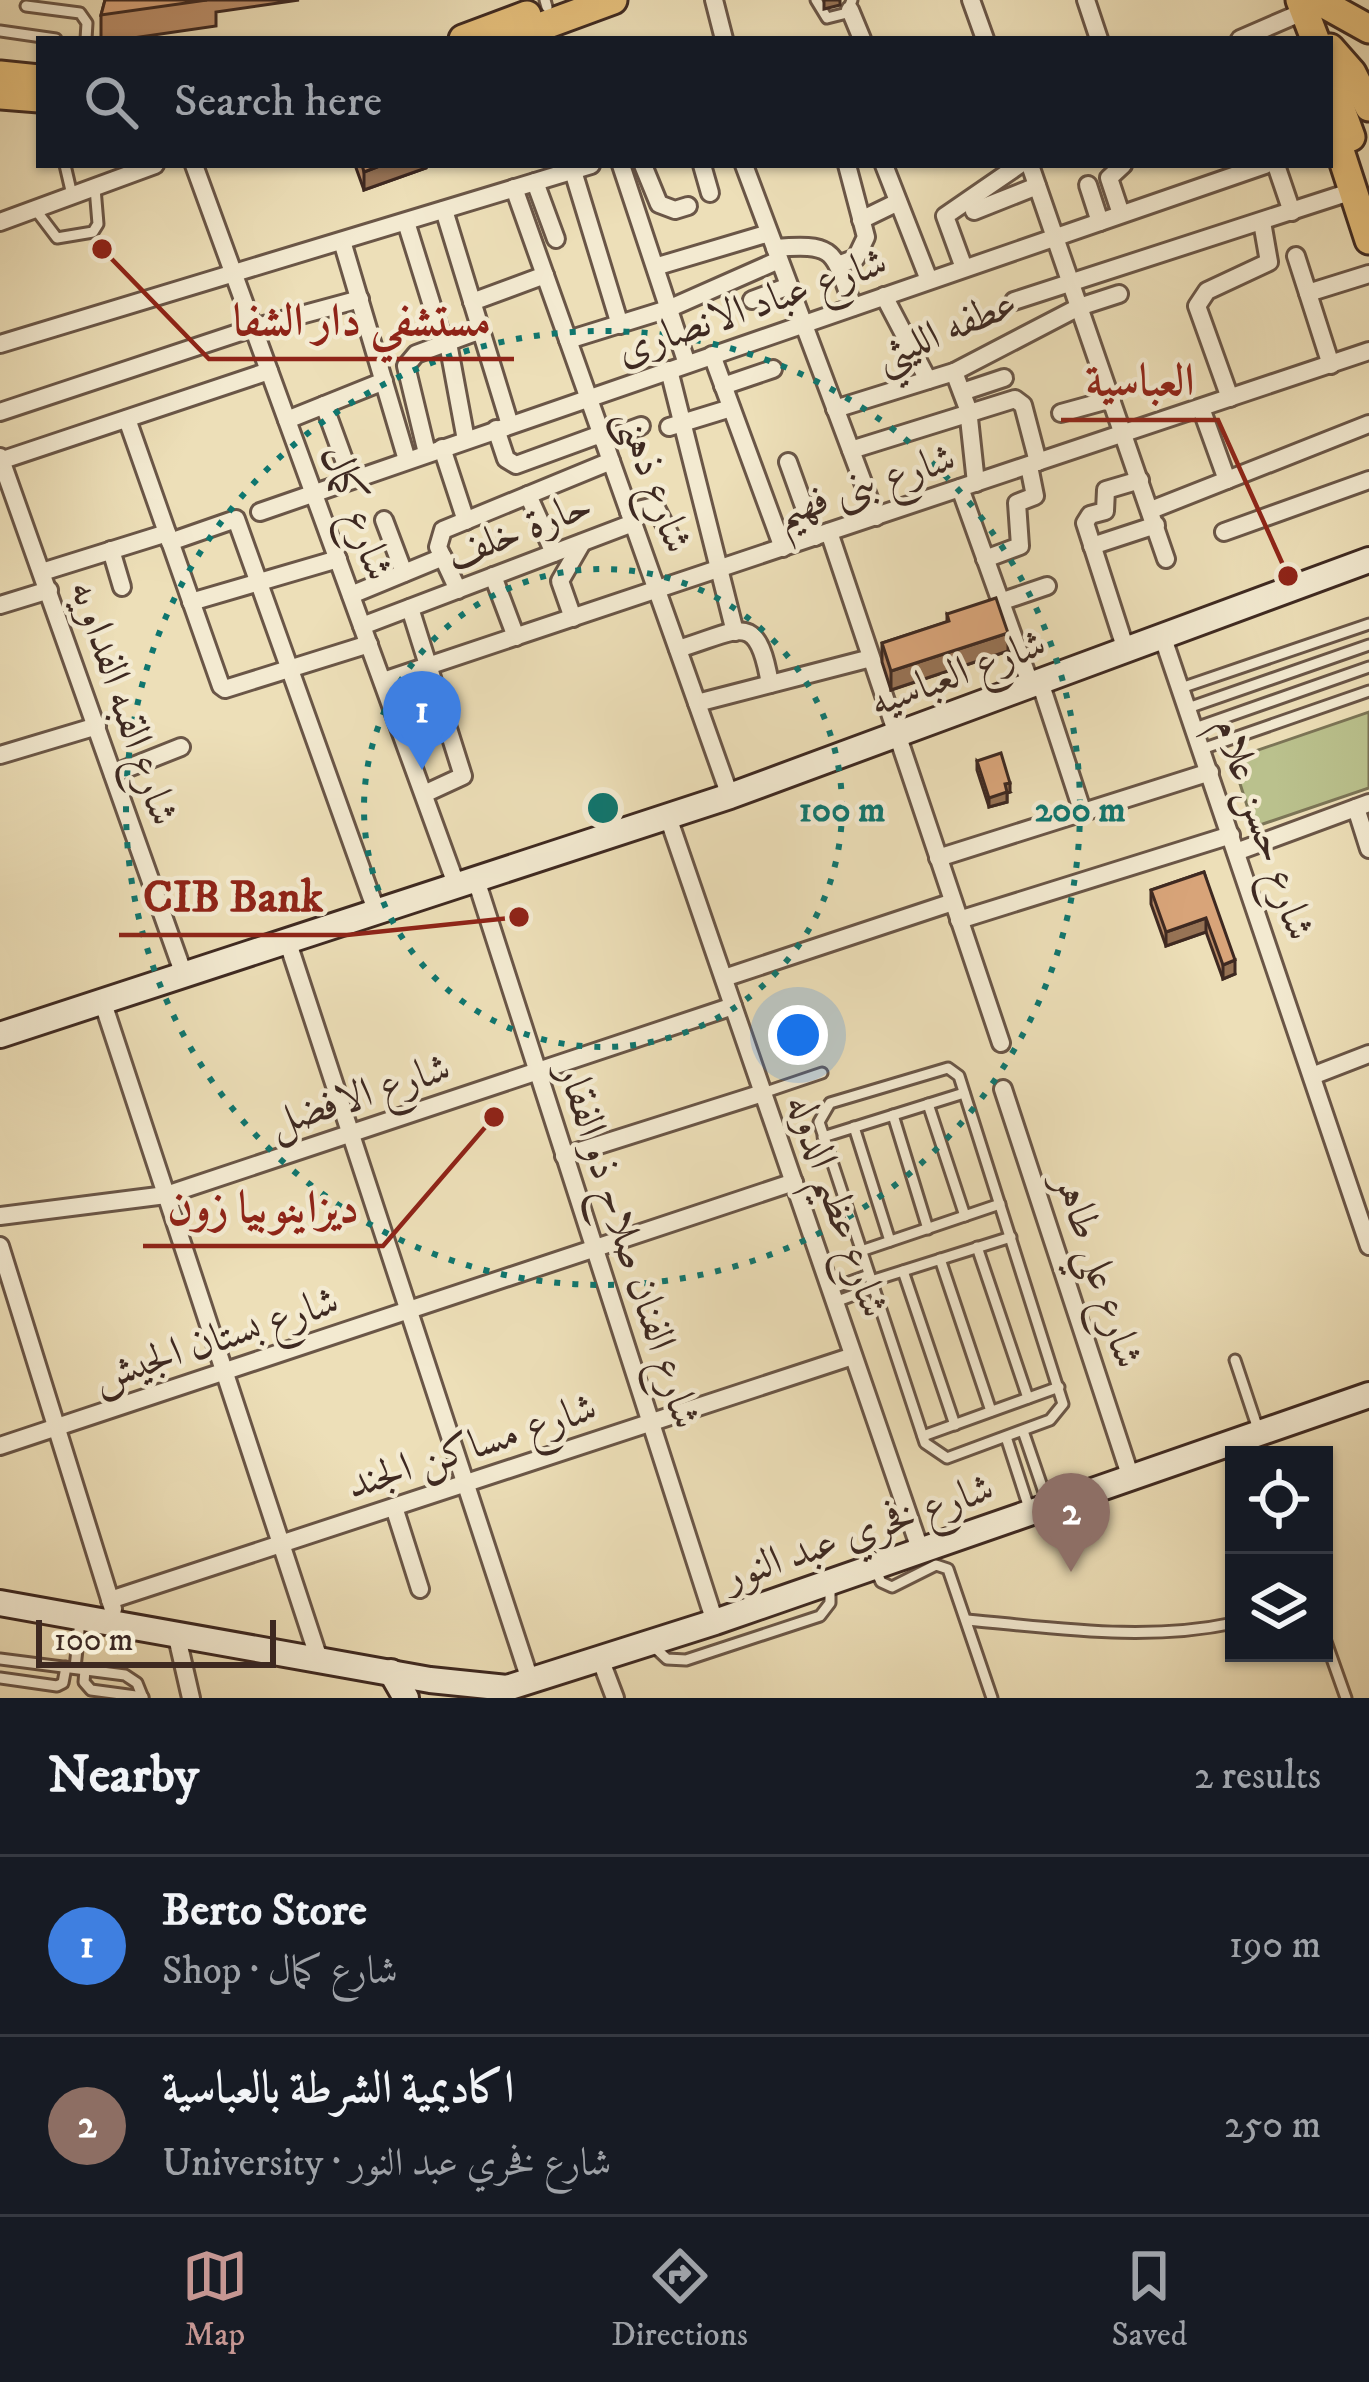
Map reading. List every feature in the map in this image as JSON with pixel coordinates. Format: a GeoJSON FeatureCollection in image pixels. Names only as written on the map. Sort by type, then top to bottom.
{"type":"FeatureCollection","features":[{"type":"Feature","properties":{"kind":"main road"},"geometry":{"type":"LineString","coordinates":[[515,36],[613,0]]}},
{"type":"Feature","properties":{"kind":"main road"},"geometry":{"type":"LineString","coordinates":[[470,36],[553,2]]}},
{"type":"Feature","properties":{"kind":"main road"},"geometry":{"type":"LineString","coordinates":[[1312,19],[1369,29]]}},
{"type":"Feature","properties":{"kind":"main road"},"geometry":{"type":"LineString","coordinates":[[1333,52],[1352,74],[1369,107]]}},
{"type":"Feature","properties":{"kind":"main road"},"geometry":{"type":"LineString","coordinates":[[0,75],[36,79]]}},
{"type":"Feature","properties":{"kind":"main road"},"geometry":{"type":"LineString","coordinates":[[1333,90],[1361,188],[1369,240]]}},
{"type":"Feature","properties":{"kind":"main road"},"geometry":{"type":"LineString","coordinates":[[0,95],[36,98]]}},
{"type":"Feature","properties":{"kind":"main road"},"geometry":{"type":"LineString","coordinates":[[1333,136],[1361,188]]}},
{"type":"Feature","properties":{"kind":"main road","name":"شارع العباسيه"},"geometry":{"type":"LineString","coordinates":[[0,1035],[292,952],[1369,560]]}},
{"type":"Feature","properties":{"kind":"main road","name":"شارع العباسيه"},"geometry":{"type":"LineString","coordinates":[[0,1051],[183,972],[467,886]]}},
{"type":"Feature","properties":{"kind":"main road","name":"شارع فخري عبد النور"},"geometry":{"type":"LineString","coordinates":[[519,1686],[1369,1395]]}},
{"type":"Feature","properties":{"kind":"main road"},"geometry":{"type":"LineString","coordinates":[[0,1604],[81,1616],[114,1611],[176,1633],[317,1656],[471,1692],[519,1686]]}},
{"type":"Feature","properties":{"kind":"main road"},"geometry":{"type":"LineString","coordinates":[[391,1672],[406,1698]]}},
{"type":"Feature","properties":{"kind":"street"},"geometry":{"type":"LineString","coordinates":[[714,0],[723,36]]}},
{"type":"Feature","properties":{"kind":"street"},"geometry":{"type":"LineString","coordinates":[[971,0],[984,36]]}},
{"type":"Feature","properties":{"kind":"street"},"geometry":{"type":"LineString","coordinates":[[1086,0],[1098,36]]}},
{"type":"Feature","properties":{"kind":"street"},"geometry":{"type":"LineString","coordinates":[[851,5],[861,36]]}},
{"type":"Feature","properties":{"kind":"street"},"geometry":{"type":"LineString","coordinates":[[1251,36],[1312,19]]}},
{"type":"Feature","properties":{"kind":"street"},"geometry":{"type":"LineString","coordinates":[[0,222],[142,168]]}},
{"type":"Feature","properties":{"kind":"street","name":"شارع كمال"},"geometry":{"type":"LineString","coordinates":[[195,168],[424,794],[467,886]]}},
{"type":"Feature","properties":{"kind":"street"},"geometry":{"type":"LineString","coordinates":[[0,344],[582,168],[620,325]]}},
{"type":"Feature","properties":{"kind":"street"},"geometry":{"type":"LineString","coordinates":[[622,168],[687,364]]}},
{"type":"Feature","properties":{"kind":"street"},"geometry":{"type":"LineString","coordinates":[[644,168],[659,203],[675,210],[688,206]]}},
{"type":"Feature","properties":{"kind":"street"},"geometry":{"type":"LineString","coordinates":[[703,168],[710,193]]}},
{"type":"Feature","properties":{"kind":"street"},"geometry":{"type":"LineString","coordinates":[[745,168],[876,517]]}},
{"type":"Feature","properties":{"kind":"street"},"geometry":{"type":"LineString","coordinates":[[838,265],[864,248],[848,168]]}},
{"type":"Feature","properties":{"kind":"street"},"geometry":{"type":"LineString","coordinates":[[885,168],[929,280]]}},
{"type":"Feature","properties":{"kind":"street"},"geometry":{"type":"LineString","coordinates":[[964,268],[945,217],[1015,168]]}},
{"type":"Feature","properties":{"kind":"street"},"geometry":{"type":"LineString","coordinates":[[1031,168],[1166,559]]}},
{"type":"Feature","properties":{"kind":"street"},"geometry":{"type":"LineString","coordinates":[[1120,168],[1109,178],[1121,214]]}},
{"type":"Feature","properties":{"kind":"street","name":"شارع عباد الانصارى"},"geometry":{"type":"LineString","coordinates":[[260,512],[1256,168]]}},
{"type":"Feature","properties":{"kind":"street"},"geometry":{"type":"LineString","coordinates":[[1277,168],[1292,212]]}},
{"type":"Feature","properties":{"kind":"street"},"geometry":{"type":"LineString","coordinates":[[535,182],[556,239]]}},
{"type":"Feature","properties":{"kind":"street"},"geometry":{"type":"LineString","coordinates":[[1088,185],[1100,222]]}},
{"type":"Feature","properties":{"kind":"street"},"geometry":{"type":"LineString","coordinates":[[974,211],[1037,186]]}},
{"type":"Feature","properties":{"kind":"street","name":"شارع ذهنى"},"geometry":{"type":"LineString","coordinates":[[514,188],[730,796]]}},
{"type":"Feature","properties":{"kind":"street"},"geometry":{"type":"LineString","coordinates":[[1014,302],[1361,188]]}},
{"type":"Feature","properties":{"kind":"street"},"geometry":{"type":"LineString","coordinates":[[862,220],[898,202]]}},
{"type":"Feature","properties":{"kind":"street"},"geometry":{"type":"LineString","coordinates":[[444,210],[481,330],[506,459],[516,465],[641,426]]}},
{"type":"Feature","properties":{"kind":"street"},"geometry":{"type":"LineString","coordinates":[[406,221],[446,343],[466,440]]}},
{"type":"Feature","properties":{"kind":"street"},"geometry":{"type":"LineString","coordinates":[[1230,398],[1197,306],[1208,291],[1269,262],[1262,221]]}},
{"type":"Feature","properties":{"kind":"street"},"geometry":{"type":"LineString","coordinates":[[342,241],[407,460]]}},
{"type":"Feature","properties":{"kind":"street"},"geometry":{"type":"LineString","coordinates":[[658,266],[820,244],[838,265],[853,307]]}},
{"type":"Feature","properties":{"kind":"street"},"geometry":{"type":"LineString","coordinates":[[568,340],[668,309],[774,247]]}},
{"type":"Feature","properties":{"kind":"street"},"geometry":{"type":"LineString","coordinates":[[1296,256],[1331,364]]}},
{"type":"Feature","properties":{"kind":"street"},"geometry":{"type":"LineString","coordinates":[[1308,292],[1369,274]]}},
{"type":"Feature","properties":{"kind":"street"},"geometry":{"type":"LineString","coordinates":[[472,302],[544,275]]}},
{"type":"Feature","properties":{"kind":"street"},"geometry":{"type":"LineString","coordinates":[[752,300],[789,286]]}},
{"type":"Feature","properties":{"kind":"street","name":"عطفه الليثي"},"geometry":{"type":"LineString","coordinates":[[836,409],[954,372],[1079,307],[1118,294]]}},
{"type":"Feature","properties":{"kind":"street"},"geometry":{"type":"LineString","coordinates":[[884,296],[928,380]]}},
{"type":"Feature","properties":{"kind":"street"},"geometry":{"type":"LineString","coordinates":[[0,412],[254,328],[360,299]]}},
{"type":"Feature","properties":{"kind":"street"},"geometry":{"type":"LineString","coordinates":[[466,521],[405,374],[416,354],[481,330]]}},
{"type":"Feature","properties":{"kind":"street","name":"شارع بنى فهيم"},"geometry":{"type":"LineString","coordinates":[[382,681],[1369,351]]}},
{"type":"Feature","properties":{"kind":"street"},"geometry":{"type":"LineString","coordinates":[[712,355],[783,548]]}},
{"type":"Feature","properties":{"kind":"street"},"geometry":{"type":"LineString","coordinates":[[723,386],[773,369]]}},
{"type":"Feature","properties":{"kind":"street"},"geometry":{"type":"LineString","coordinates":[[669,370],[675,425],[735,632]]}},
{"type":"Feature","properties":{"kind":"street"},"geometry":{"type":"LineString","coordinates":[[1,459],[269,371]]}},
{"type":"Feature","properties":{"kind":"street"},"geometry":{"type":"LineString","coordinates":[[954,372],[965,400],[968,486],[985,559],[1084,813]]}},
{"type":"Feature","properties":{"kind":"street"},"geometry":{"type":"LineString","coordinates":[[851,450],[1004,378]]}},
{"type":"Feature","properties":{"kind":"street"},"geometry":{"type":"LineString","coordinates":[[287,420],[384,381]]}},
{"type":"Feature","properties":{"kind":"street"},"geometry":{"type":"LineString","coordinates":[[965,400],[1015,399],[1022,405],[1034,464],[1035,496],[1017,503],[1013,512],[1020,546],[985,559]]}},
{"type":"Feature","properties":{"kind":"street"},"geometry":{"type":"LineString","coordinates":[[1061,413],[1112,399]]}},
{"type":"Feature","properties":{"kind":"street"},"geometry":{"type":"LineString","coordinates":[[324,405],[351,479]]}},
{"type":"Feature","properties":{"kind":"street"},"geometry":{"type":"LineString","coordinates":[[675,425],[731,407]]}},
{"type":"Feature","properties":{"kind":"street"},"geometry":{"type":"LineString","coordinates":[[1202,408],[1227,480]]}},
{"type":"Feature","properties":{"kind":"street"},"geometry":{"type":"LineString","coordinates":[[127,419],[191,602],[338,560]]}},
{"type":"Feature","properties":{"kind":"street"},"geometry":{"type":"LineString","coordinates":[[1093,546],[1227,480],[1369,424]]}},
{"type":"Feature","properties":{"kind":"street","name":"شارع القبه الفداويه"},"geometry":{"type":"LineString","coordinates":[[1,459],[183,972]]}},
{"type":"Feature","properties":{"kind":"street"},"geometry":{"type":"LineString","coordinates":[[458,590],[439,547],[442,530],[611,461]]}},
{"type":"Feature","properties":{"kind":"street"},"geometry":{"type":"LineString","coordinates":[[788,462],[871,658],[1001,1043]]}},
{"type":"Feature","properties":{"kind":"street"},"geometry":{"type":"LineString","coordinates":[[1224,532],[1369,480]]}},
{"type":"Feature","properties":{"kind":"street"},"geometry":{"type":"LineString","coordinates":[[1126,650],[1085,523],[1107,508],[1103,493],[1140,481]]}},
{"type":"Feature","properties":{"kind":"street"},"geometry":{"type":"LineString","coordinates":[[528,495],[554,553]]}},
{"type":"Feature","properties":{"kind":"street"},"geometry":{"type":"LineString","coordinates":[[631,518],[655,506],[670,535]]}},
{"type":"Feature","properties":{"kind":"street","name":"حارة خلف"},"geometry":{"type":"LineString","coordinates":[[191,602],[225,689],[290,668],[366,635],[410,608],[583,542],[631,518]]}},
{"type":"Feature","properties":{"kind":"street"},"geometry":{"type":"LineString","coordinates":[[43,572],[236,519],[376,910]]}},
{"type":"Feature","properties":{"kind":"street"},"geometry":{"type":"LineString","coordinates":[[384,520],[404,573]]}},
{"type":"Feature","properties":{"kind":"street"},"geometry":{"type":"LineString","coordinates":[[573,618],[560,581],[583,542]]}},
{"type":"Feature","properties":{"kind":"street"},"geometry":{"type":"LineString","coordinates":[[111,550],[122,586]]}},
{"type":"Feature","properties":{"kind":"street"},"geometry":{"type":"LineString","coordinates":[[351,595],[443,557]]}},
{"type":"Feature","properties":{"kind":"street"},"geometry":{"type":"LineString","coordinates":[[493,576],[516,637]]}},
{"type":"Feature","properties":{"kind":"street"},"geometry":{"type":"LineString","coordinates":[[1000,602],[1047,586]]}},
{"type":"Feature","properties":{"kind":"street"},"geometry":{"type":"LineString","coordinates":[[0,605],[49,590]]}},
{"type":"Feature","properties":{"kind":"street"},"geometry":{"type":"LineString","coordinates":[[410,608],[464,776],[424,794]]}},
{"type":"Feature","properties":{"kind":"street"},"geometry":{"type":"LineString","coordinates":[[678,649],[735,632],[756,635],[763,643],[770,684]]}},
{"type":"Feature","properties":{"kind":"street","name":"شارع حسن علام"},"geometry":{"type":"LineString","coordinates":[[1163,638],[1369,1246]]}},
{"type":"Feature","properties":{"kind":"street"},"geometry":{"type":"LineString","coordinates":[[697,703],[871,658]]}},
{"type":"Feature","properties":{"kind":"street"},"geometry":{"type":"LineString","coordinates":[[0,755],[97,726]]}},
{"type":"Feature","properties":{"kind":"street"},"geometry":{"type":"LineString","coordinates":[[113,774],[181,747]]}},
{"type":"Feature","properties":{"kind":"street"},"geometry":{"type":"LineString","coordinates":[[938,859],[1210,772]]}},
{"type":"Feature","properties":{"kind":"street"},"geometry":{"type":"LineString","coordinates":[[959,920],[1362,806],[1369,849]]}},
{"type":"Feature","properties":{"kind":"street","name":"شارع عظيم الدوله"},"geometry":{"type":"LineString","coordinates":[[668,817],[920,1550]]}},
{"type":"Feature","properties":{"kind":"street","name":"شارع الفنان صلاح ذو الفقار"},"geometry":{"type":"LineString","coordinates":[[467,886],[537,1072],[715,1622]]}},
{"type":"Feature","properties":{"kind":"street"},"geometry":{"type":"LineString","coordinates":[[724,978],[953,902]]}},
{"type":"Feature","properties":{"kind":"street"},"geometry":{"type":"LineString","coordinates":[[292,952],[466,1483],[519,1686]]}},
{"type":"Feature","properties":{"kind":"street","name":"شارع الافضل"},"geometry":{"type":"LineString","coordinates":[[0,1216],[166,1195],[733,1006]]}},
{"type":"Feature","properties":{"kind":"street"},"geometry":{"type":"LineString","coordinates":[[105,1008],[317,1656]]}},
{"type":"Feature","properties":{"kind":"street"},"geometry":{"type":"LineString","coordinates":[[1312,1076],[1369,1054]]}},
{"type":"Feature","properties":{"kind":"street","name":"شارع علي طاهر"},"geometry":{"type":"LineString","coordinates":[[1003,1089],[1130,1475]]}},
{"type":"Feature","properties":{"kind":"street"},"geometry":{"type":"LineString","coordinates":[[564,1156],[763,1093]]}},
{"type":"Feature","properties":{"kind":"street","name":"شارع بستان الجيش"},"geometry":{"type":"LineString","coordinates":[[0,1446],[794,1182]]}},
{"type":"Feature","properties":{"kind":"street"},"geometry":{"type":"LineString","coordinates":[[0,1246],[114,1611]]}},
{"type":"Feature","properties":{"kind":"street","name":"شارع مساكن الجند"},"geometry":{"type":"LineString","coordinates":[[114,1611],[281,1544],[854,1356]]}},
{"type":"Feature","properties":{"kind":"street"},"geometry":{"type":"LineString","coordinates":[[394,1507],[420,1588]]}},
{"type":"Feature","properties":{"kind":"street"},"geometry":{"type":"LineString","coordinates":[[176,1633],[191,1698]]}},
{"type":"Feature","properties":{"kind":"street"},"geometry":{"type":"LineString","coordinates":[[601,1661],[614,1698]]}},
{"type":"Feature","properties":{"kind":"lane"},"geometry":{"type":"LineString","coordinates":[[816,0],[827,18],[851,5]]}},
{"type":"Feature","properties":{"kind":"lane"},"geometry":{"type":"LineString","coordinates":[[26,6],[80,13],[87,23],[86,36]]}},
{"type":"Feature","properties":{"kind":"lane"},"geometry":{"type":"LineString","coordinates":[[0,31],[36,36]]}},
{"type":"Feature","properties":{"kind":"lane"},"geometry":{"type":"LineString","coordinates":[[66,168],[72,195]]}},
{"type":"Feature","properties":{"kind":"lane"},"geometry":{"type":"LineString","coordinates":[[35,209],[57,238],[93,232],[98,224],[95,187]]}},
{"type":"Feature","properties":{"kind":"lane"},"geometry":{"type":"LineString","coordinates":[[1181,688],[1369,624]]}},
{"type":"Feature","properties":{"kind":"lane"},"geometry":{"type":"LineString","coordinates":[[1188,708],[1369,645]]}},
{"type":"Feature","properties":{"kind":"lane"},"geometry":{"type":"LineString","coordinates":[[1195,728],[1369,667]]}},
{"type":"Feature","properties":{"kind":"lane"},"geometry":{"type":"LineString","coordinates":[[1202,749],[1369,691]]}},
{"type":"Feature","properties":{"kind":"lane"},"geometry":{"type":"LineString","coordinates":[[944,1068],[956,1072],[1059,1387],[1063,1404],[1058,1415],[947,1458],[932,1452],[823,1137],[820,1116],[830,1103],[944,1068]]}},
{"type":"Feature","properties":{"kind":"lane"},"geometry":{"type":"LineString","coordinates":[[763,1093],[822,1073]]}},
{"type":"Feature","properties":{"kind":"lane"},"geometry":{"type":"LineString","coordinates":[[823,1137],[964,1093]]}},
{"type":"Feature","properties":{"kind":"lane"},"geometry":{"type":"LineString","coordinates":[[928,1104],[965,1216]]}},
{"type":"Feature","properties":{"kind":"lane"},"geometry":{"type":"LineString","coordinates":[[893,1115],[928,1228]]}},
{"type":"Feature","properties":{"kind":"lane"},"geometry":{"type":"LineString","coordinates":[[854,1127],[890,1241]]}},
{"type":"Feature","properties":{"kind":"lane"},"geometry":{"type":"LineString","coordinates":[[861,1251],[1000,1204]]}},
{"type":"Feature","properties":{"kind":"lane"},"geometry":{"type":"LineString","coordinates":[[833,1295],[1011,1237]]}},
{"type":"Feature","properties":{"kind":"lane"},"geometry":{"type":"LineString","coordinates":[[977,1247],[1028,1398]]}},
{"type":"Feature","properties":{"kind":"lane"},"geometry":{"type":"LineString","coordinates":[[940,1259],[991,1412]]}},
{"type":"Feature","properties":{"kind":"lane"},"geometry":{"type":"LineString","coordinates":[[903,1271],[955,1424]]}},
{"type":"Feature","properties":{"kind":"lane"},"geometry":{"type":"LineString","coordinates":[[1235,1360],[1259,1432]]}},
{"type":"Feature","properties":{"kind":"lane"},"geometry":{"type":"LineString","coordinates":[[923,1436],[1059,1387]]}},
{"type":"Feature","properties":{"kind":"lane"},"geometry":{"type":"LineString","coordinates":[[1023,1430],[1039,1508]]}},
{"type":"Feature","properties":{"kind":"lane"},"geometry":{"type":"LineString","coordinates":[[1006,1437],[1039,1508]]}},
{"type":"Feature","properties":{"kind":"lane"},"geometry":{"type":"LineString","coordinates":[[873,1565],[881,1582],[892,1586],[944,1566],[968,1620],[992,1698]]}},
{"type":"Feature","properties":{"kind":"lane"},"geometry":{"type":"LineString","coordinates":[[651,1644],[667,1659],[679,1662],[820,1616],[830,1604],[829,1581]]}},
{"type":"Feature","properties":{"kind":"lane"},"geometry":{"type":"LineString","coordinates":[[0,1678],[57,1686],[75,1668],[81,1616]]}},
{"type":"Feature","properties":{"kind":"lane"},"geometry":{"type":"LineString","coordinates":[[968,1620],[1130,1635],[1174,1634],[1225,1625]]}},
{"type":"Feature","properties":{"kind":"lane"},"geometry":{"type":"LineString","coordinates":[[0,1659],[125,1675],[143,1698]]}},
{"type":"Feature","properties":{"kind":"lane"},"geometry":{"type":"LineString","coordinates":[[1333,1661],[1346,1698]]}},
{"type":"Feature","properties":{"kind":"lane"},"geometry":{"type":"LineString","coordinates":[[75,1668],[91,1690],[143,1698]]}},
{"type":"Feature","properties":{"kind":"green space"},"geometry":{"type":"Polygon","coordinates":[[[1369,712],[1369,788],[1254,827],[1232,759],[1369,712]]]}},
{"type":"Feature","properties":{"kind":"building"},"geometry":{"type":"Polygon","coordinates":[[[105,0],[207,0],[101,15],[105,0]]]}},
{"type":"Feature","properties":{"kind":"building"},"geometry":{"type":"Polygon","coordinates":[[[996,598],[1008,633],[891,671],[882,643],[949,621],[947,614],[996,598]]]}},
{"type":"Feature","properties":{"kind":"building"},"geometry":{"type":"Polygon","coordinates":[[[1001,753],[1010,783],[1005,784],[1007,792],[989,798],[977,761],[1001,753]]]}},
{"type":"Feature","properties":{"kind":"building"},"geometry":{"type":"Polygon","coordinates":[[[1204,872],[1235,960],[1223,965],[1206,918],[1166,932],[1151,890],[1204,872]]]}},
{"type":"Feature","properties":{"kind":"place","name":"مستشفي دار الشفا"},"geometry":{"type":"Point","coordinates":[102,249]}},
{"type":"Feature","properties":{"kind":"place","name":"العباسية"},"geometry":{"type":"Point","coordinates":[1288,576]}},
{"type":"Feature","properties":{"kind":"place","name":"Berto Store"},"geometry":{"type":"Point","coordinates":[422,770]}},
{"type":"Feature","properties":{"kind":"place","name":"CIB Bank"},"geometry":{"type":"Point","coordinates":[519,917]}},
{"type":"Feature","properties":{"kind":"place","name":"ديزاينوبيا زون"},"geometry":{"type":"Point","coordinates":[494,1117]}},
{"type":"Feature","properties":{"kind":"place","name":"اكاديمية الشرطة بالعباسية"},"geometry":{"type":"Point","coordinates":[1071,1572]}}]}
